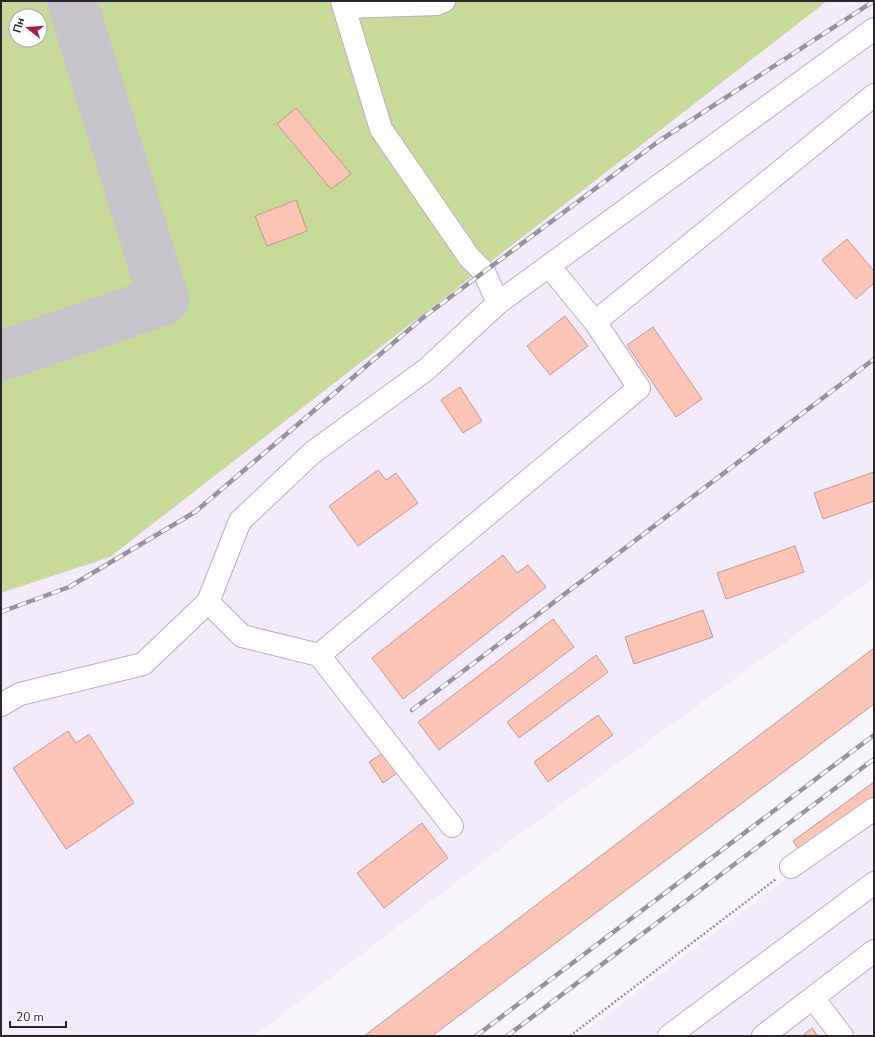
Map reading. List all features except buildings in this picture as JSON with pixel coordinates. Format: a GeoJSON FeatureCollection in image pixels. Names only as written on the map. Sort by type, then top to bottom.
{"type":"FeatureCollection","features":[{"type":"Feature","properties":{"kind":"lane"},"geometry":{"type":"LineString","coordinates":[[444,1],[438,4],[343,4],[381,129],[469,257],[484,272],[498,303]]}},
{"type":"Feature","properties":{"kind":"lane"},"geometry":{"type":"LineString","coordinates":[[1,705],[20,694],[143,664],[208,602],[240,521],[312,453],[427,369],[498,303],[874,29]]}},
{"type":"Feature","properties":{"kind":"lane"},"geometry":{"type":"LineString","coordinates":[[595,322],[874,95]]}},
{"type":"Feature","properties":{"kind":"lane"},"geometry":{"type":"LineString","coordinates":[[319,655],[639,388],[595,322],[549,266]]}},
{"type":"Feature","properties":{"kind":"lane"},"geometry":{"type":"LineString","coordinates":[[208,602],[242,636],[319,655],[452,826]]}},
{"type":"Feature","properties":{"kind":"lane"},"geometry":{"type":"LineString","coordinates":[[792,867],[874,809]]}},
{"type":"Feature","properties":{"kind":"lane"},"geometry":{"type":"LineString","coordinates":[[669,1036],[874,883]]}},
{"type":"Feature","properties":{"kind":"lane"},"geometry":{"type":"LineString","coordinates":[[763,1036],[874,951]]}},
{"type":"Feature","properties":{"kind":"lane"},"geometry":{"type":"LineString","coordinates":[[813,998],[842,1036]]}},
{"type":"Feature","properties":{"kind":"path"},"geometry":{"type":"LineString","coordinates":[[570,1036],[792,867]]}},
{"type":"Feature","properties":{"kind":"shaded area"},"geometry":{"type":"Polygon","coordinates":[[[1,1],[874,1],[874,578],[509,842],[254,1036],[1,1036],[1,1]]]}},
{"type":"Feature","properties":{"kind":"shaded area"},"geometry":{"type":"Polygon","coordinates":[[[874,781],[874,1036],[579,1036],[800,868],[793,841],[874,781]]]}},
{"type":"Feature","properties":{"kind":"green space"},"geometry":{"type":"Polygon","coordinates":[[[1,1],[827,1],[110,557],[1,593],[1,1]]]}},
{"type":"Feature","properties":{"kind":"taxiway"},"geometry":{"type":"LineString","coordinates":[[1,356],[164,300],[72,1]]}},
{"type":"Feature","properties":{"kind":"railway"},"geometry":{"type":"LineString","coordinates":[[1,612],[69,587],[195,512],[425,316],[659,141],[874,1]]}},
{"type":"Feature","properties":{"kind":"railway"},"geometry":{"type":"LineString","coordinates":[[412,710],[874,359]]}},
{"type":"Feature","properties":{"kind":"railway"},"geometry":{"type":"LineString","coordinates":[[476,1036],[874,735]]}},
{"type":"Feature","properties":{"kind":"railway"},"geometry":{"type":"LineString","coordinates":[[507,1036],[874,759]]}}]}
